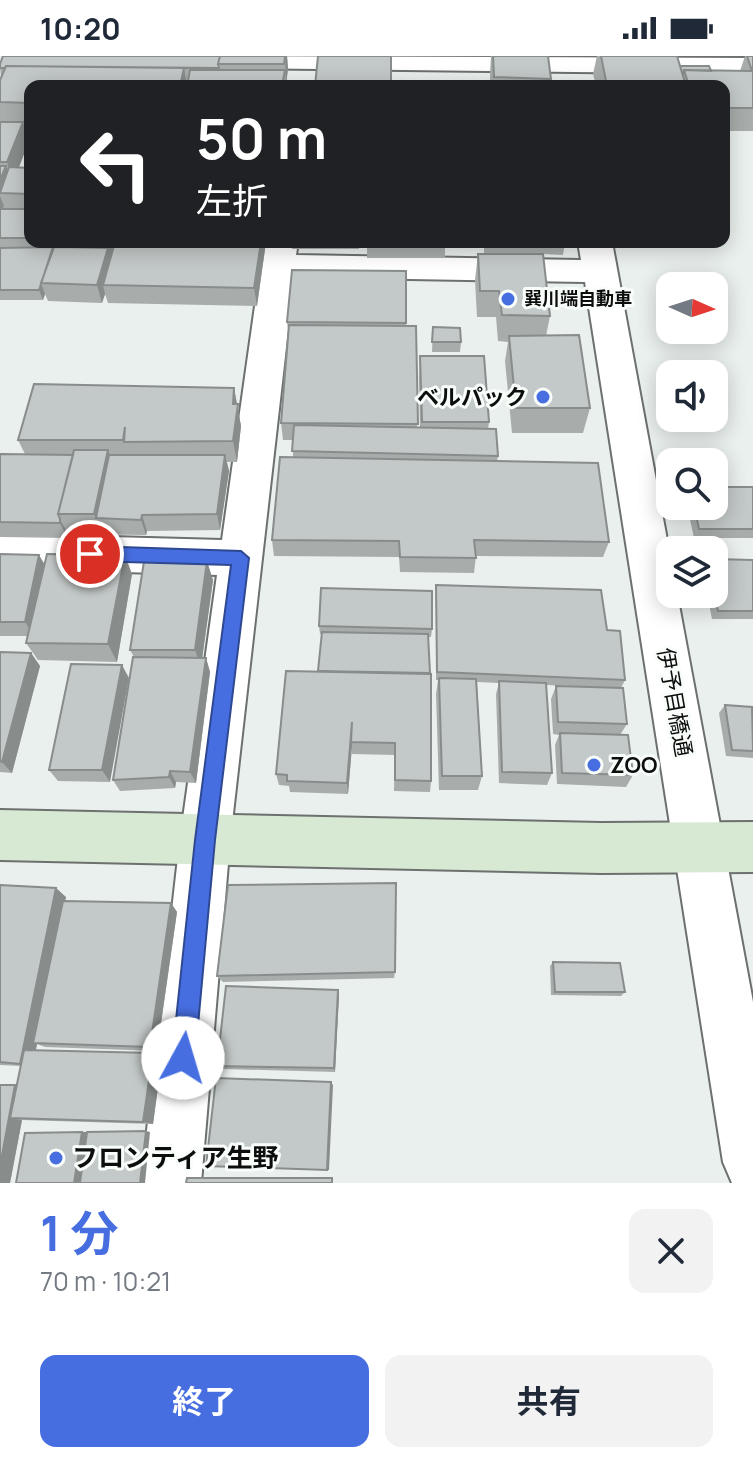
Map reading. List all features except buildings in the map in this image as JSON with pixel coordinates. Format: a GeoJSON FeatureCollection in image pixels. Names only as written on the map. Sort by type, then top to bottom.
{"type":"FeatureCollection","features":[{"type":"Feature","properties":{"kind":"street"},"geometry":{"type":"LineString","coordinates":[[207,59],[302,73],[753,66]]}},
{"type":"Feature","properties":{"kind":"street"},"geometry":{"type":"LineString","coordinates":[[171,1183],[205,840],[279,254],[597,256]]}},
{"type":"Feature","properties":{"kind":"street","name":"伊予目橋通"},"geometry":{"type":"LineString","coordinates":[[597,256],[753,1162]]}},
{"type":"Feature","properties":{"kind":"street"},"geometry":{"type":"LineString","coordinates":[[0,551],[241,558]]}},
{"type":"Feature","properties":{"kind":"street"},"geometry":{"type":"LineString","coordinates":[[0,835],[585,848],[753,847]]}},
{"type":"Feature","properties":{"kind":"place","name":"巽川端自動車"},"geometry":{"type":"Point","coordinates":[508,299]}},
{"type":"Feature","properties":{"kind":"place","name":"ベルパック"},"geometry":{"type":"Point","coordinates":[543,397]}},
{"type":"Feature","properties":{"kind":"place","name":"ZOO"},"geometry":{"type":"Point","coordinates":[594,765]}},
{"type":"Feature","properties":{"kind":"place","name":"フロンティア生野"},"geometry":{"type":"Point","coordinates":[56,1158]}},
{"type":"Feature","properties":{"kind":"route"},"geometry":{"type":"LineString","coordinates":[[90,554],[241,558],[205,840],[183,1058]]}}]}
